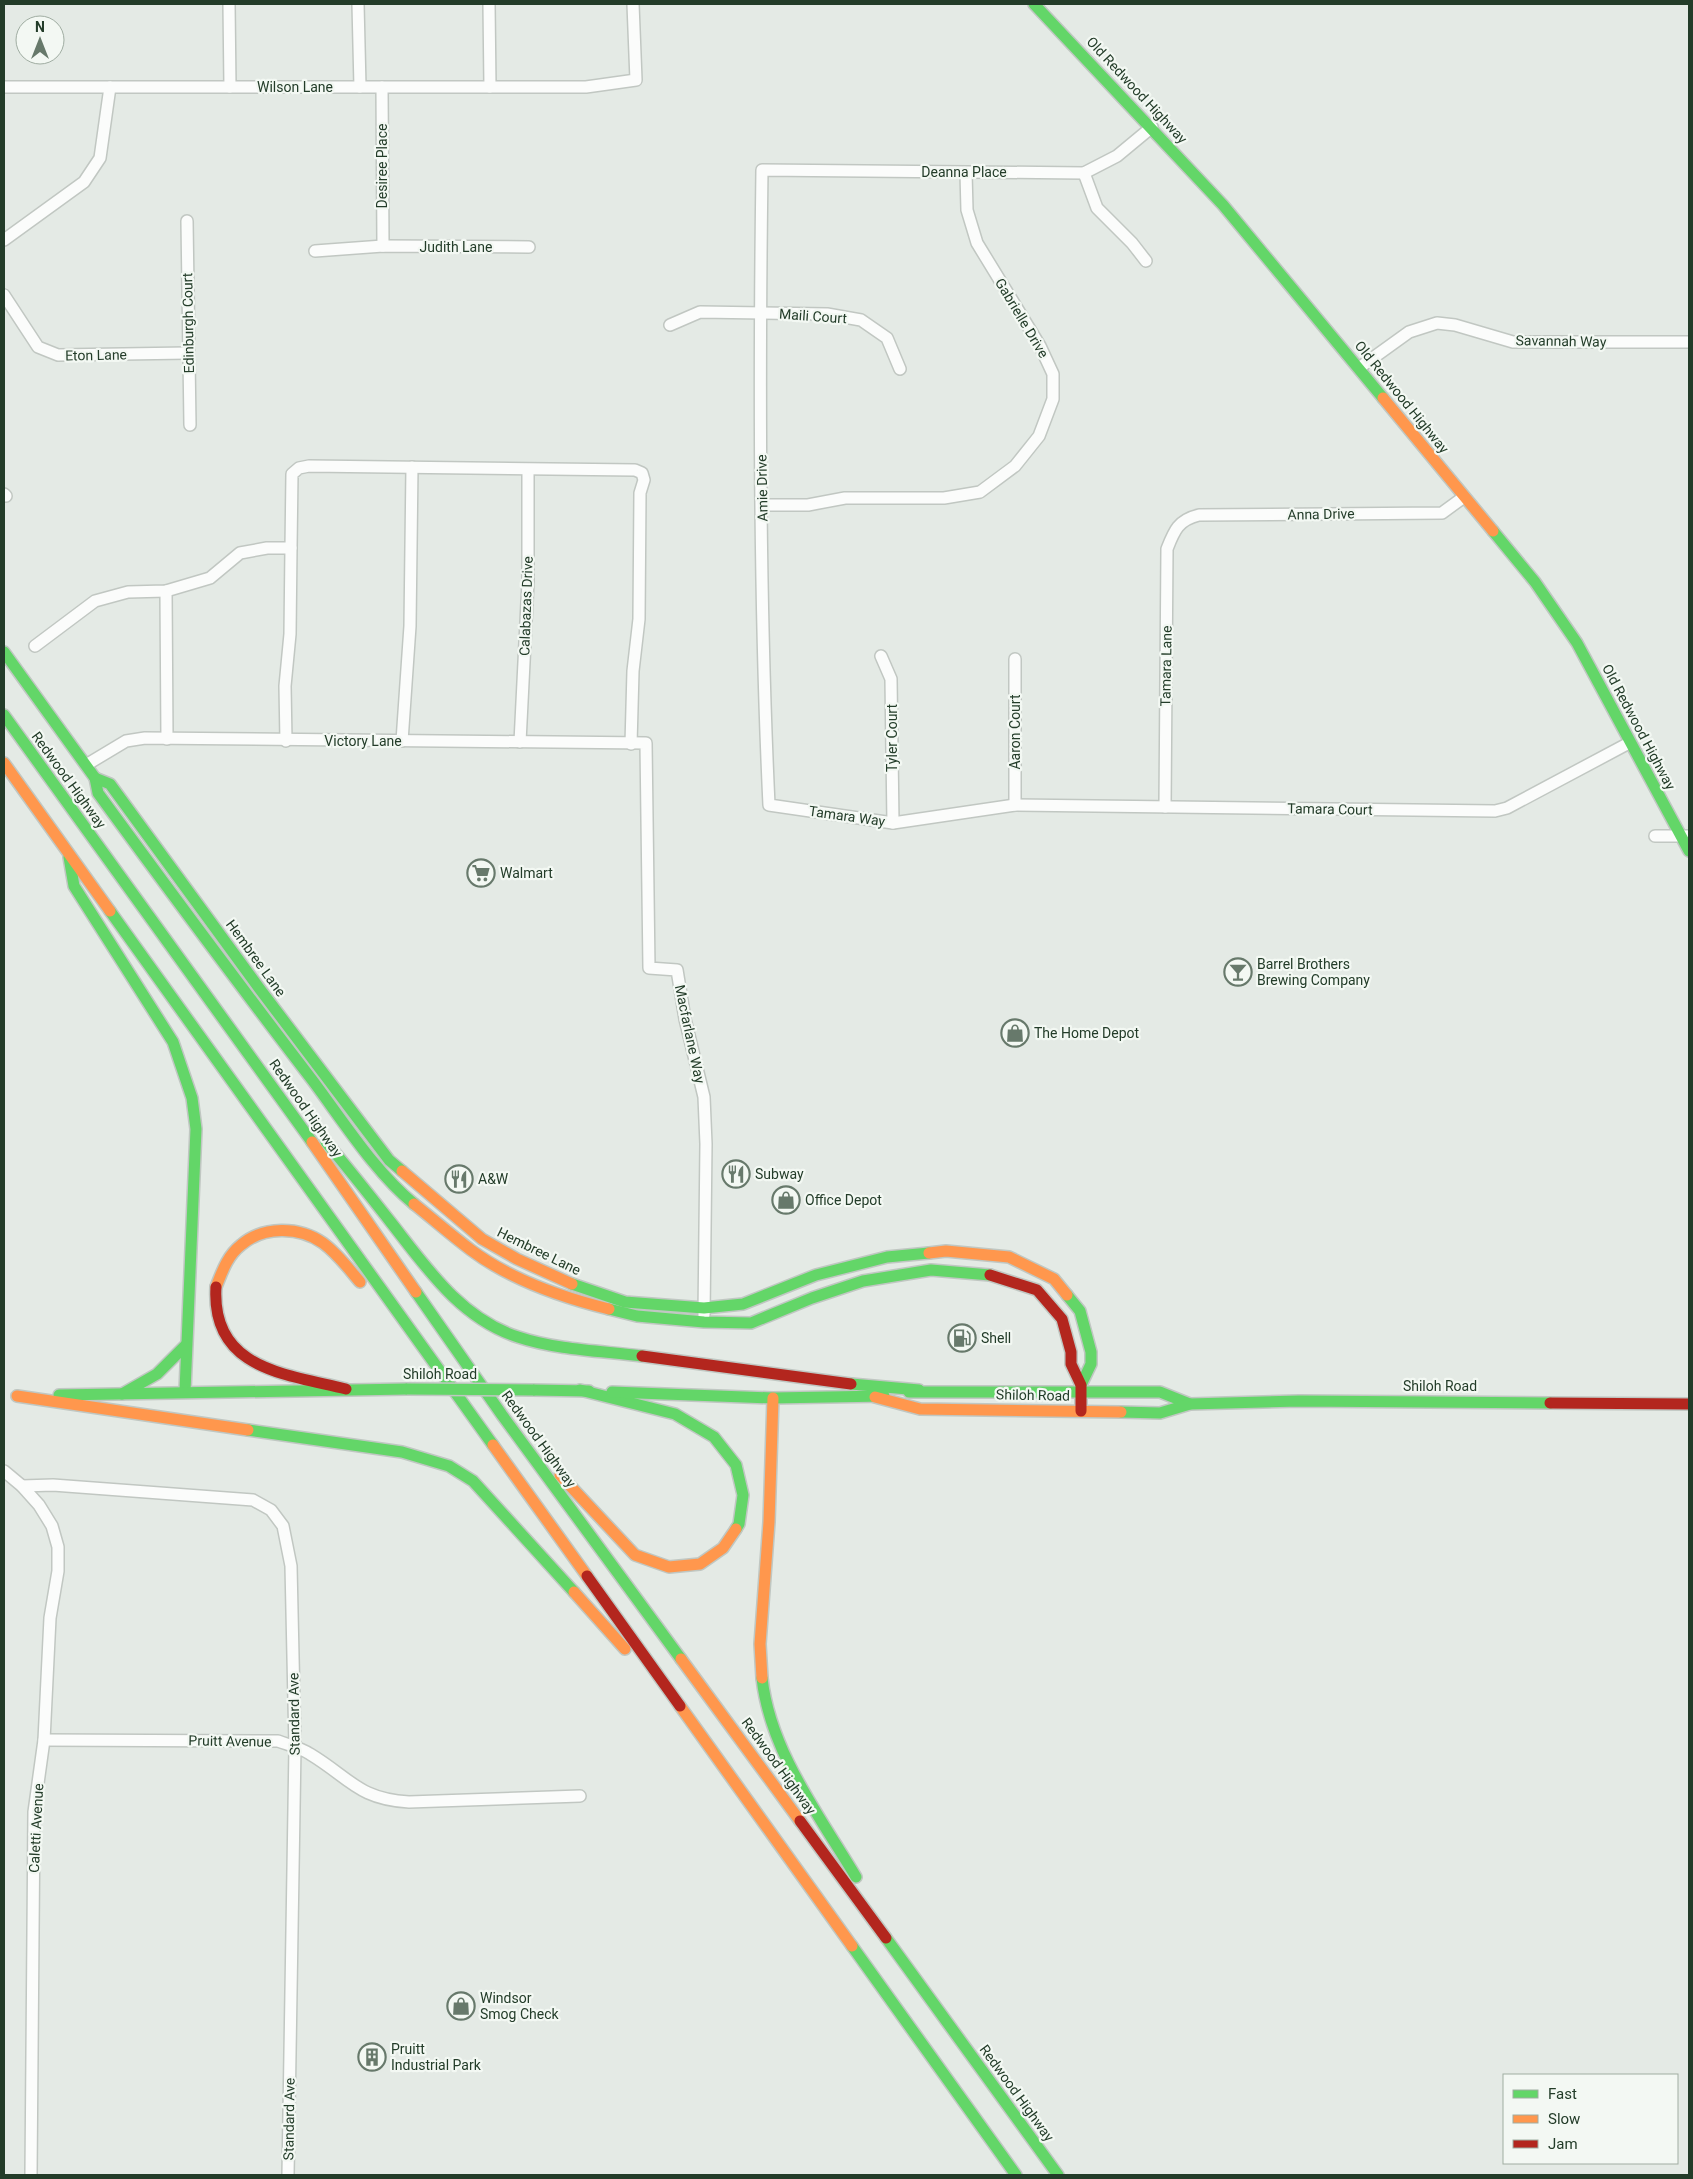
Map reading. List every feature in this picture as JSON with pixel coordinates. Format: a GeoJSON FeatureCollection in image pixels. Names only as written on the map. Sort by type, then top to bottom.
{"type":"FeatureCollection","features":[{"type":"Feature","properties":{"kind":"main road","name":"Old Redwood Highway"},"geometry":{"type":"LineString","coordinates":[[1034,4],[1223,205],[1535,582],[1567,627],[1629,743],[1686,833],[1689,851]]}},
{"type":"Feature","properties":{"kind":"main road","name":"Hembree Lane"},"geometry":{"type":"LineString","coordinates":[[4,652],[96,778],[110,784],[259,988],[389,1160],[418,1187],[482,1239],[517,1259],[581,1288],[625,1302],[704,1308],[742,1304],[816,1275],[887,1257],[946,1251],[1009,1257],[1054,1279],[1080,1311],[1091,1352],[1091,1364],[1081,1389],[1081,1411]]}},
{"type":"Feature","properties":{"kind":"main road","name":"Redwood Highway"},"geometry":{"type":"LineString","coordinates":[[4,715],[254,1060],[502,1415],[910,1970],[1058,2175]]}},
{"type":"Feature","properties":{"kind":"main road"},"geometry":{"type":"LineString","coordinates":[[4,763],[427,1357],[1016,2175]]}},
{"type":"Feature","properties":{"kind":"main road","name":"Hembree Lane"},"geometry":{"type":"LineString","coordinates":[[96,778],[98,793],[247,996],[378,1166],[402,1194],[472,1251],[520,1279],[571,1300],[637,1316],[704,1322],[751,1323],[812,1298],[863,1281],[931,1270],[996,1275],[1020,1282],[1037,1290],[1062,1319],[1071,1352],[1071,1364],[1081,1389]]}},
{"type":"Feature","properties":{"kind":"main road"},"geometry":{"type":"LineString","coordinates":[[68,852],[74,886],[173,1042],[192,1098],[196,1129],[185,1391]]}},
{"type":"Feature","properties":{"kind":"main road"},"geometry":{"type":"LineString","coordinates":[[254,1060],[338,1155],[441,1287],[465,1309],[491,1327],[524,1340],[543,1343],[841,1383],[919,1390]]}},
{"type":"Feature","properties":{"kind":"main road"},"geometry":{"type":"LineString","coordinates":[[346,1389],[250,1361],[226,1340],[215,1315],[214,1298],[216,1282],[228,1256],[247,1239],[271,1232],[294,1231],[322,1243],[336,1255],[427,1357]]}},
{"type":"Feature","properties":{"kind":"main road"},"geometry":{"type":"LineString","coordinates":[[812,1298],[816,1287],[824,1282],[872,1269],[887,1257]]}},
{"type":"Feature","properties":{"kind":"main road"},"geometry":{"type":"LineString","coordinates":[[122,1394],[154,1378],[173,1361],[186,1345]]}},
{"type":"Feature","properties":{"kind":"main road","name":"Shiloh Road"},"geometry":{"type":"LineString","coordinates":[[4,1396],[185,1391],[407,1389],[580,1390],[773,1398],[875,1397],[919,1390],[1081,1389],[1160,1392],[1190,1404]]}},
{"type":"Feature","properties":{"kind":"main road"},"geometry":{"type":"LineString","coordinates":[[502,1415],[635,1555],[649,1563],[664,1568],[680,1568],[695,1565],[718,1553],[737,1529],[744,1502],[740,1471],[721,1444],[702,1426],[675,1414],[580,1390]]}},
{"type":"Feature","properties":{"kind":"main road"},"geometry":{"type":"LineString","coordinates":[[17,1396],[402,1452],[449,1466],[473,1481],[690,1721]]}},
{"type":"Feature","properties":{"kind":"main road","name":"Shiloh Road"},"geometry":{"type":"LineString","coordinates":[[875,1397],[920,1409],[1160,1413],[1190,1404],[1299,1401],[1689,1404]]}},
{"type":"Feature","properties":{"kind":"main road"},"geometry":{"type":"LineString","coordinates":[[773,1398],[768,1539],[758,1652],[763,1699],[770,1725],[779,1746],[910,1970]]}},
{"type":"Feature","properties":{"kind":"street"},"geometry":{"type":"LineString","coordinates":[[229,4],[230,87]]}},
{"type":"Feature","properties":{"kind":"street"},"geometry":{"type":"LineString","coordinates":[[358,4],[360,87]]}},
{"type":"Feature","properties":{"kind":"street"},"geometry":{"type":"LineString","coordinates":[[489,4],[490,87]]}},
{"type":"Feature","properties":{"kind":"street","name":"Wilson Lane"},"geometry":{"type":"LineString","coordinates":[[4,87],[586,87],[636,80],[633,4]]}},
{"type":"Feature","properties":{"kind":"street"},"geometry":{"type":"LineString","coordinates":[[4,240],[84,182],[100,158],[110,87]]}},
{"type":"Feature","properties":{"kind":"street","name":"Desiree Place"},"geometry":{"type":"LineString","coordinates":[[382,87],[383,246]]}},
{"type":"Feature","properties":{"kind":"street","name":"Deanna Place"},"geometry":{"type":"LineString","coordinates":[[762,170],[1084,173],[1118,156],[1152,128]]}},
{"type":"Feature","properties":{"kind":"street","name":"Amie Drive"},"geometry":{"type":"LineString","coordinates":[[762,170],[760,313],[763,670],[769,805]]}},
{"type":"Feature","properties":{"kind":"street","name":"Gabrielle Drive"},"geometry":{"type":"LineString","coordinates":[[762,504],[808,504],[845,498],[944,498],[980,492],[1015,466],[1039,436],[1053,399],[1054,374],[1040,346],[977,243],[967,210],[966,173]]}},
{"type":"Feature","properties":{"kind":"street"},"geometry":{"type":"LineString","coordinates":[[1084,173],[1098,208],[1132,243],[1146,261]]}},
{"type":"Feature","properties":{"kind":"street","name":"Edinburgh Court"},"geometry":{"type":"LineString","coordinates":[[187,221],[190,425]]}},
{"type":"Feature","properties":{"kind":"street","name":"Judith Lane"},"geometry":{"type":"LineString","coordinates":[[315,251],[383,246],[529,247]]}},
{"type":"Feature","properties":{"kind":"street","name":"Eton Lane"},"geometry":{"type":"LineString","coordinates":[[4,295],[38,347],[58,355],[188,353]]}},
{"type":"Feature","properties":{"kind":"street","name":"Maili Court"},"geometry":{"type":"LineString","coordinates":[[670,324],[700,312],[827,314],[861,320],[887,338],[900,369]]}},
{"type":"Feature","properties":{"kind":"street","name":"Savannah Way"},"geometry":{"type":"LineString","coordinates":[[1359,368],[1408,332],[1437,323],[1455,325],[1513,342],[1689,342]]}},
{"type":"Feature","properties":{"kind":"street"},"geometry":{"type":"LineString","coordinates":[[286,741],[284,686],[290,634],[292,474],[299,468],[309,466],[528,470],[628,469],[642,473],[644,480],[640,493],[639,619],[632,671],[631,744]]}},
{"type":"Feature","properties":{"kind":"street"},"geometry":{"type":"LineString","coordinates":[[402,741],[410,626],[412,467]]}},
{"type":"Feature","properties":{"kind":"street","name":"Calabazas Drive"},"geometry":{"type":"LineString","coordinates":[[520,742],[528,582],[528,470]]}},
{"type":"Feature","properties":{"kind":"street","name":"Anna Drive"},"geometry":{"type":"LineString","coordinates":[[1176,526],[1187,518],[1199,515],[1442,513],[1464,497]]}},
{"type":"Feature","properties":{"kind":"street","name":"Tamara Lane"},"geometry":{"type":"LineString","coordinates":[[1165,807],[1167,549],[1176,526]]}},
{"type":"Feature","properties":{"kind":"street"},"geometry":{"type":"LineString","coordinates":[[35,646],[95,601],[128,592],[166,591],[210,578],[240,553],[267,548],[291,548]]}},
{"type":"Feature","properties":{"kind":"street"},"geometry":{"type":"LineString","coordinates":[[166,591],[167,738]]}},
{"type":"Feature","properties":{"kind":"street","name":"Tyler Court"},"geometry":{"type":"LineString","coordinates":[[881,656],[891,679],[893,823]]}},
{"type":"Feature","properties":{"kind":"street","name":"Aaron Court"},"geometry":{"type":"LineString","coordinates":[[1015,659],[1015,804]]}},
{"type":"Feature","properties":{"kind":"street","name":"Victory Lane"},"geometry":{"type":"LineString","coordinates":[[86,765],[126,741],[167,738],[286,741],[646,743]]}},
{"type":"Feature","properties":{"kind":"street","name":"Macfarlane Way"},"geometry":{"type":"LineString","coordinates":[[646,743],[649,968],[677,970],[685,1019],[704,1097],[706,1144],[704,1322]]}},
{"type":"Feature","properties":{"kind":"street","name":"Tamara Court"},"geometry":{"type":"LineString","coordinates":[[1015,804],[1495,811],[1507,808],[1629,743]]}},
{"type":"Feature","properties":{"kind":"street","name":"Tamara Way"},"geometry":{"type":"LineString","coordinates":[[769,805],[893,823],[1015,804]]}},
{"type":"Feature","properties":{"kind":"street"},"geometry":{"type":"LineString","coordinates":[[1654,836],[1686,833]]}},
{"type":"Feature","properties":{"kind":"street","name":"Caletti Avenue"},"geometry":{"type":"LineString","coordinates":[[4,1471],[22,1486],[39,1505],[52,1526],[58,1547],[58,1571],[50,1618],[44,1740],[34,1812],[30,2175]]}},
{"type":"Feature","properties":{"kind":"street","name":"Standard Ave"},"geometry":{"type":"LineString","coordinates":[[22,1486],[53,1485],[253,1500],[271,1510],[283,1526],[291,1566],[295,1747],[288,2175]]}},
{"type":"Feature","properties":{"kind":"street","name":"Pruitt Avenue"},"geometry":{"type":"LineString","coordinates":[[44,1740],[278,1741],[310,1754],[355,1788],[388,1801],[409,1802],[580,1796]]}},
{"type":"Feature","properties":{"kind":"traffic: fast"},"geometry":{"type":"LineString","coordinates":[[1034,4],[1223,205],[1383,398]]}},
{"type":"Feature","properties":{"kind":"traffic: fast"},"geometry":{"type":"LineString","coordinates":[[1493,531],[1535,582],[1577,643],[1689,851]]}},
{"type":"Feature","properties":{"kind":"traffic: fast"},"geometry":{"type":"LineString","coordinates":[[4,652],[95,778],[98,793],[205,938],[360,1146],[386,1177],[414,1204]]}},
{"type":"Feature","properties":{"kind":"traffic: fast"},"geometry":{"type":"LineString","coordinates":[[4,715],[312,1142]]}},
{"type":"Feature","properties":{"kind":"traffic: fast"},"geometry":{"type":"LineString","coordinates":[[95,778],[110,784],[259,988],[389,1160],[402,1171]]}},
{"type":"Feature","properties":{"kind":"traffic: fast"},"geometry":{"type":"LineString","coordinates":[[69,857],[74,886],[173,1042],[192,1098],[196,1129],[185,1391]]}},
{"type":"Feature","properties":{"kind":"traffic: fast"},"geometry":{"type":"LineString","coordinates":[[110,911],[493,1445]]}},
{"type":"Feature","properties":{"kind":"traffic: fast"},"geometry":{"type":"LineString","coordinates":[[326,1142],[419,1259],[463,1306],[480,1318],[498,1329],[518,1337],[548,1345],[642,1356]]}},
{"type":"Feature","properties":{"kind":"traffic: fast"},"geometry":{"type":"LineString","coordinates":[[572,1284],[625,1302],[704,1308],[743,1304],[816,1275],[887,1257],[929,1253]]}},
{"type":"Feature","properties":{"kind":"traffic: fast"},"geometry":{"type":"LineString","coordinates":[[609,1309],[637,1316],[704,1322],[751,1323],[812,1298],[863,1281],[931,1270],[990,1275]]}},
{"type":"Feature","properties":{"kind":"traffic: fast"},"geometry":{"type":"LineString","coordinates":[[416,1292],[502,1415],[681,1659]]}},
{"type":"Feature","properties":{"kind":"traffic: fast"},"geometry":{"type":"LineString","coordinates":[[1067,1295],[1080,1311],[1091,1352],[1091,1364],[1081,1385]]}},
{"type":"Feature","properties":{"kind":"traffic: fast"},"geometry":{"type":"LineString","coordinates":[[122,1394],[157,1374],[186,1345]]}},
{"type":"Feature","properties":{"kind":"traffic: fast"},"geometry":{"type":"LineString","coordinates":[[851,1384],[919,1390]]}},
{"type":"Feature","properties":{"kind":"traffic: fast"},"geometry":{"type":"LineString","coordinates":[[59,1395],[407,1389]]}},
{"type":"Feature","properties":{"kind":"traffic: fast"},"geometry":{"type":"LineString","coordinates":[[407,1389],[533,1390]]}},
{"type":"Feature","properties":{"kind":"traffic: fast"},"geometry":{"type":"LineString","coordinates":[[533,1390],[589,1391]]}},
{"type":"Feature","properties":{"kind":"traffic: fast"},"geometry":{"type":"LineString","coordinates":[[580,1390],[675,1414],[714,1437],[736,1465],[743,1495],[739,1524],[736,1529]]}},
{"type":"Feature","properties":{"kind":"traffic: fast"},"geometry":{"type":"LineString","coordinates":[[612,1392],[773,1398],[884,1396]]}},
{"type":"Feature","properties":{"kind":"traffic: fast"},"geometry":{"type":"LineString","coordinates":[[909,1392],[1160,1392],[1190,1404]]}},
{"type":"Feature","properties":{"kind":"traffic: fast"},"geometry":{"type":"LineString","coordinates":[[1121,1412],[1160,1413],[1190,1404],[1299,1401],[1550,1403]]}},
{"type":"Feature","properties":{"kind":"traffic: fast"},"geometry":{"type":"LineString","coordinates":[[248,1430],[402,1452],[449,1466],[473,1481],[574,1592]]}},
{"type":"Feature","properties":{"kind":"traffic: fast"},"geometry":{"type":"LineString","coordinates":[[762,1678],[767,1705],[786,1757],[798,1782],[856,1877]]}},
{"type":"Feature","properties":{"kind":"traffic: fast"},"geometry":{"type":"LineString","coordinates":[[886,1938],[1058,2175]]}},
{"type":"Feature","properties":{"kind":"traffic: fast"},"geometry":{"type":"LineString","coordinates":[[852,1946],[1016,2175]]}},
{"type":"Feature","properties":{"kind":"traffic: slow"},"geometry":{"type":"LineString","coordinates":[[1383,398],[1493,531]]}},
{"type":"Feature","properties":{"kind":"traffic: slow"},"geometry":{"type":"LineString","coordinates":[[4,763],[110,911]]}},
{"type":"Feature","properties":{"kind":"traffic: slow"},"geometry":{"type":"LineString","coordinates":[[312,1142],[416,1292]]}},
{"type":"Feature","properties":{"kind":"traffic: slow"},"geometry":{"type":"LineString","coordinates":[[402,1171],[482,1239],[517,1259],[572,1284]]}},
{"type":"Feature","properties":{"kind":"traffic: slow"},"geometry":{"type":"LineString","coordinates":[[414,1204],[486,1261],[519,1279],[554,1293],[609,1309]]}},
{"type":"Feature","properties":{"kind":"traffic: slow"},"geometry":{"type":"LineString","coordinates":[[216,1287],[223,1270],[236,1249],[260,1234],[281,1230],[303,1233],[323,1243],[338,1256],[360,1282]]}},
{"type":"Feature","properties":{"kind":"traffic: slow"},"geometry":{"type":"LineString","coordinates":[[929,1253],[946,1251],[1009,1257],[1054,1279],[1067,1295]]}},
{"type":"Feature","properties":{"kind":"traffic: slow"},"geometry":{"type":"LineString","coordinates":[[17,1396],[248,1430]]}},
{"type":"Feature","properties":{"kind":"traffic: slow"},"geometry":{"type":"LineString","coordinates":[[875,1397],[920,1409],[1121,1412]]}},
{"type":"Feature","properties":{"kind":"traffic: slow"},"geometry":{"type":"LineString","coordinates":[[762,1678],[760,1644],[769,1522],[773,1398]]}},
{"type":"Feature","properties":{"kind":"traffic: slow"},"geometry":{"type":"LineString","coordinates":[[493,1445],[587,1576]]}},
{"type":"Feature","properties":{"kind":"traffic: slow"},"geometry":{"type":"LineString","coordinates":[[560,1475],[635,1555],[669,1567],[700,1564],[723,1548],[736,1529]]}},
{"type":"Feature","properties":{"kind":"traffic: slow"},"geometry":{"type":"LineString","coordinates":[[574,1592],[625,1649]]}},
{"type":"Feature","properties":{"kind":"traffic: slow"},"geometry":{"type":"LineString","coordinates":[[681,1659],[800,1821]]}},
{"type":"Feature","properties":{"kind":"traffic: slow"},"geometry":{"type":"LineString","coordinates":[[680,1706],[852,1946]]}},
{"type":"Feature","properties":{"kind":"traffic: jam"},"geometry":{"type":"LineString","coordinates":[[990,1275],[1037,1290],[1062,1319],[1071,1352],[1071,1364],[1081,1385],[1081,1411]]}},
{"type":"Feature","properties":{"kind":"traffic: jam"},"geometry":{"type":"LineString","coordinates":[[216,1287],[218,1314],[226,1335],[239,1351],[256,1363],[277,1372],[346,1389]]}},
{"type":"Feature","properties":{"kind":"traffic: jam"},"geometry":{"type":"LineString","coordinates":[[642,1356],[851,1384]]}},
{"type":"Feature","properties":{"kind":"traffic: jam"},"geometry":{"type":"LineString","coordinates":[[1550,1403],[1689,1404]]}},
{"type":"Feature","properties":{"kind":"traffic: jam"},"geometry":{"type":"LineString","coordinates":[[587,1576],[680,1706]]}},
{"type":"Feature","properties":{"kind":"traffic: jam"},"geometry":{"type":"LineString","coordinates":[[800,1821],[886,1938]]}},
{"type":"Feature","properties":{"kind":"place","name":"Walmart"},"geometry":{"type":"Point","coordinates":[481,873]}},
{"type":"Feature","properties":{"kind":"place","name":"Barrel Brothers Brewing Company"},"geometry":{"type":"Point","coordinates":[1238,972]}},
{"type":"Feature","properties":{"kind":"place","name":"The Home Depot"},"geometry":{"type":"Point","coordinates":[1015,1033]}},
{"type":"Feature","properties":{"kind":"place","name":"Subway"},"geometry":{"type":"Point","coordinates":[736,1174]}},
{"type":"Feature","properties":{"kind":"place","name":"A&W"},"geometry":{"type":"Point","coordinates":[459,1179]}},
{"type":"Feature","properties":{"kind":"place","name":"Office Depot"},"geometry":{"type":"Point","coordinates":[786,1200]}},
{"type":"Feature","properties":{"kind":"place","name":"Shell"},"geometry":{"type":"Point","coordinates":[962,1338]}},
{"type":"Feature","properties":{"kind":"place","name":"Windsor Smog Check"},"geometry":{"type":"Point","coordinates":[461,2006]}},
{"type":"Feature","properties":{"kind":"place","name":"Pruitt Industrial Park"},"geometry":{"type":"Point","coordinates":[372,2057]}}]}
